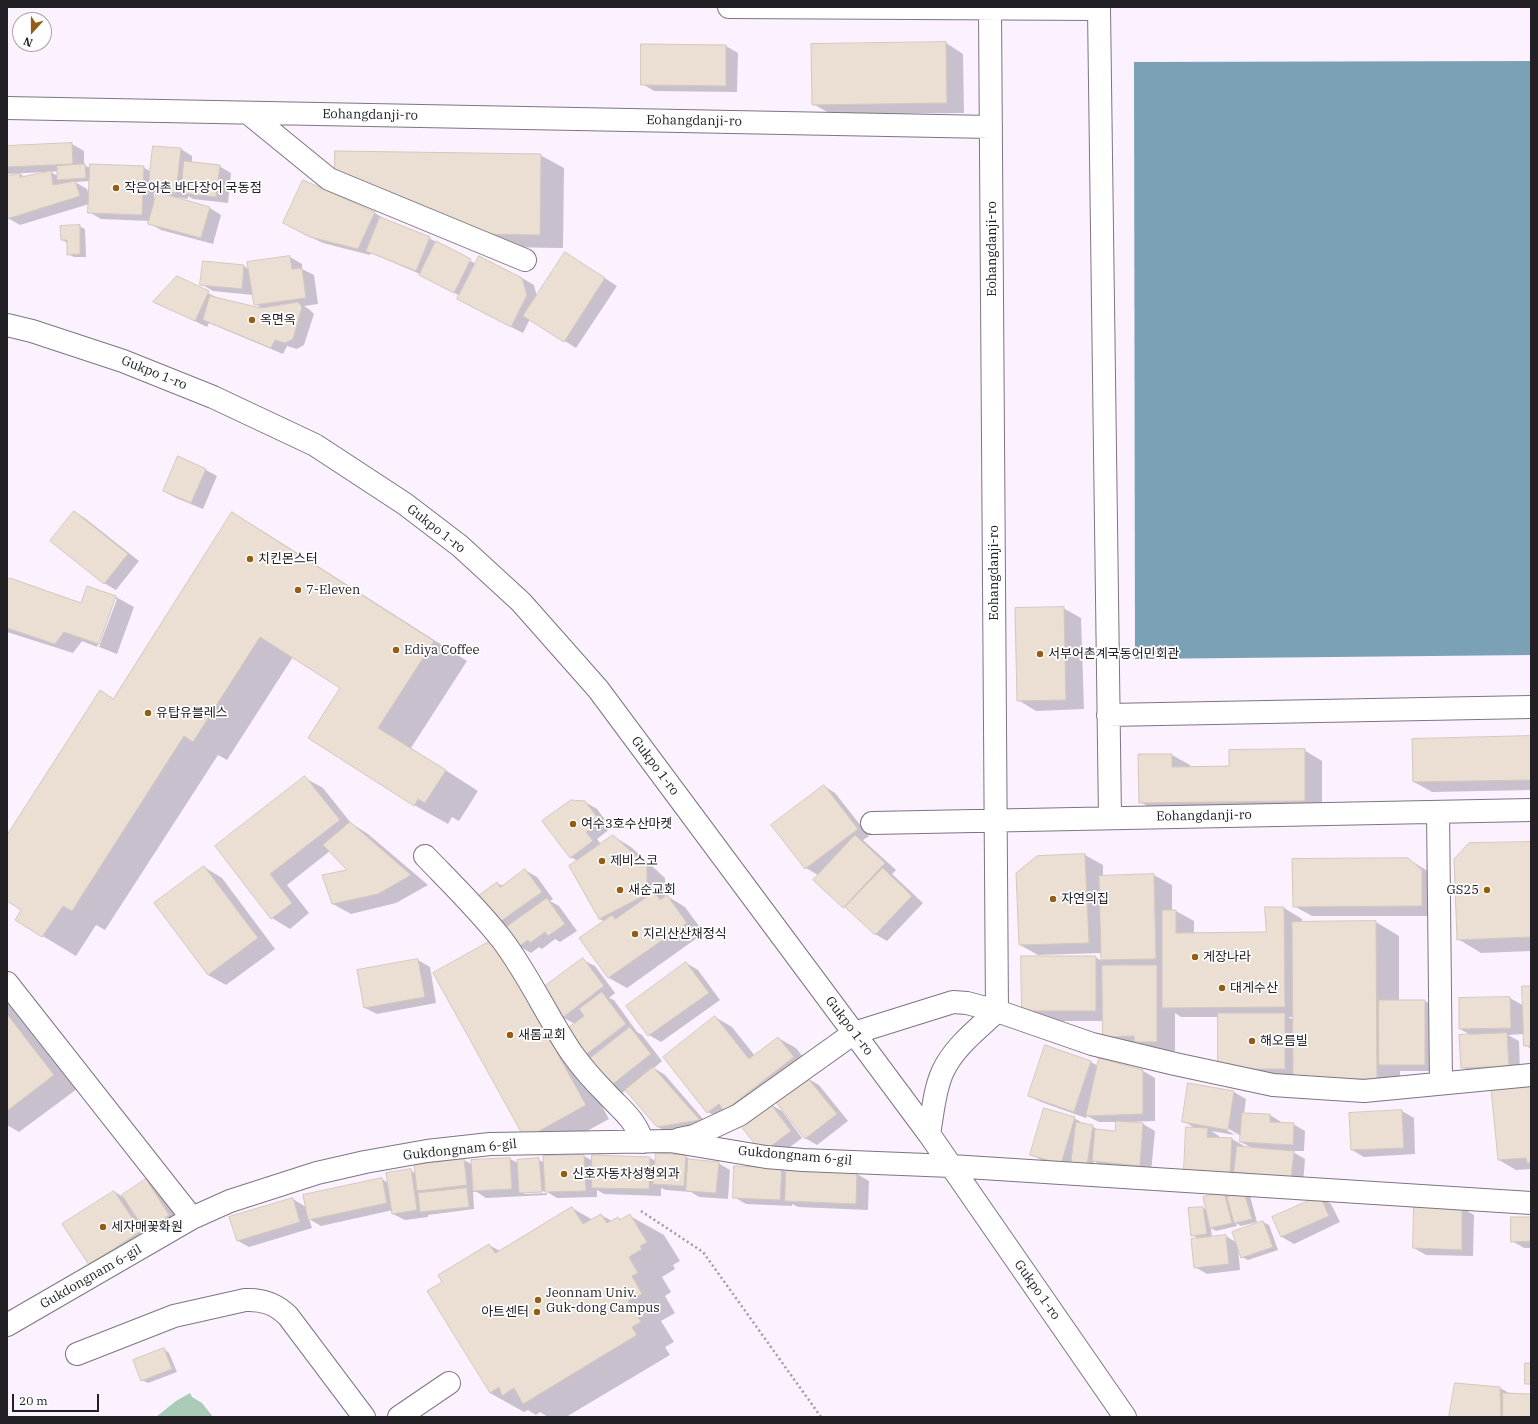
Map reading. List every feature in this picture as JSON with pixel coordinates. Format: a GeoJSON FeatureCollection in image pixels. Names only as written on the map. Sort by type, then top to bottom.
{"type":"FeatureCollection","features":[{"type":"Feature","properties":{"kind":"street"},"geometry":{"type":"LineString","coordinates":[[729,7],[1099,9],[1110,818]]}},
{"type":"Feature","properties":{"kind":"street"},"geometry":{"type":"LineString","coordinates":[[990,9],[991,126]]}},
{"type":"Feature","properties":{"kind":"street","name":"Eohangdanji-ro"},"geometry":{"type":"LineString","coordinates":[[7,108],[991,126],[996,820],[1531,810]]}},
{"type":"Feature","properties":{"kind":"street"},"geometry":{"type":"LineString","coordinates":[[248,113],[329,179],[525,260]]}},
{"type":"Feature","properties":{"kind":"street","name":"Gukpo 1-ro"},"geometry":{"type":"LineString","coordinates":[[7,325],[32,331],[130,363],[213,397],[316,445],[405,504],[460,546],[521,602],[598,690],[929,1134],[1125,1417]]}},
{"type":"Feature","properties":{"kind":"street"},"geometry":{"type":"LineString","coordinates":[[1108,715],[1531,707]]}},
{"type":"Feature","properties":{"kind":"street"},"geometry":{"type":"LineString","coordinates":[[1438,812],[1441,1083]]}},
{"type":"Feature","properties":{"kind":"street"},"geometry":{"type":"LineString","coordinates":[[872,823],[996,820],[997,1011],[953,1055],[944,1070],[936,1094],[929,1134]]}},
{"type":"Feature","properties":{"kind":"street"},"geometry":{"type":"LineString","coordinates":[[425,856],[476,908],[503,942],[519,965],[572,1053],[605,1092],[630,1117],[637,1127],[643,1142]]}},
{"type":"Feature","properties":{"kind":"street"},"geometry":{"type":"LineString","coordinates":[[7,983],[192,1218]]}},
{"type":"Feature","properties":{"kind":"street"},"geometry":{"type":"LineString","coordinates":[[670,1141],[694,1136],[739,1115],[854,1033],[953,1002],[967,1003],[997,1011],[1092,1044],[1273,1085],[1364,1091],[1531,1075]]}},
{"type":"Feature","properties":{"kind":"street","name":"Gukdongnam 6-gil"},"geometry":{"type":"LineString","coordinates":[[7,1325],[192,1218],[230,1200],[317,1173],[427,1151],[490,1144],[670,1141],[766,1157],[951,1166],[1531,1203]]}},
{"type":"Feature","properties":{"kind":"street"},"geometry":{"type":"LineString","coordinates":[[76,1354],[174,1316],[245,1300],[255,1299],[265,1301],[274,1305],[288,1316],[364,1417]]}},
{"type":"Feature","properties":{"kind":"street"},"geometry":{"type":"LineString","coordinates":[[413,1413],[449,1383]]}},
{"type":"Feature","properties":{"kind":"path"},"geometry":{"type":"LineString","coordinates":[[641,1212],[703,1252],[821,1417]]}},
{"type":"Feature","properties":{"kind":"green space"},"geometry":{"type":"Polygon","coordinates":[[[190,1393],[192,1397],[202,1403],[213,1417],[156,1417],[176,1401],[190,1393]]]}},
{"type":"Feature","properties":{"kind":"water"},"geometry":{"type":"Polygon","coordinates":[[[1531,61],[1531,655],[1135,659],[1134,62],[1531,61]]]}},
{"type":"Feature","properties":{"kind":"building"},"geometry":{"type":"Polygon","coordinates":[[[946,42],[947,103],[812,105],[811,44],[946,42]]]}},
{"type":"Feature","properties":{"kind":"building"},"geometry":{"type":"Polygon","coordinates":[[[641,44],[726,45],[726,86],[641,85],[641,44]]]}},
{"type":"Feature","properties":{"kind":"building"},"geometry":{"type":"Polygon","coordinates":[[[72,143],[73,164],[7,167],[7,146],[72,143]]]}},
{"type":"Feature","properties":{"kind":"building"},"geometry":{"type":"Polygon","coordinates":[[[153,146],[181,148],[176,193],[148,190],[153,146]]]}},
{"type":"Feature","properties":{"kind":"building"},"geometry":{"type":"Polygon","coordinates":[[[335,151],[541,154],[540,235],[471,234],[335,179],[335,151]]]}},
{"type":"Feature","properties":{"kind":"building"},"geometry":{"type":"Polygon","coordinates":[[[184,161],[220,165],[216,197],[181,193],[184,161]]]}},
{"type":"Feature","properties":{"kind":"building"},"geometry":{"type":"Polygon","coordinates":[[[85,164],[86,178],[57,180],[57,166],[85,164]]]}},
{"type":"Feature","properties":{"kind":"building"},"geometry":{"type":"Polygon","coordinates":[[[90,164],[144,166],[142,215],[88,213],[90,164]]]}},
{"type":"Feature","properties":{"kind":"building"},"geometry":{"type":"Polygon","coordinates":[[[51,171],[53,185],[75,181],[80,196],[7,219],[7,176],[20,173],[20,177],[51,171]]]}},
{"type":"Feature","properties":{"kind":"building"},"geometry":{"type":"Polygon","coordinates":[[[303,180],[375,212],[358,249],[310,237],[283,223],[303,180]]]}},
{"type":"Feature","properties":{"kind":"building"},"geometry":{"type":"Polygon","coordinates":[[[157,192],[210,207],[201,238],[148,224],[157,192]]]}},
{"type":"Feature","properties":{"kind":"building"},"geometry":{"type":"Polygon","coordinates":[[[380,217],[430,237],[416,271],[366,251],[380,217]]]}},
{"type":"Feature","properties":{"kind":"building"},"geometry":{"type":"Polygon","coordinates":[[[80,225],[80,254],[67,255],[67,240],[61,240],[60,226],[80,225]]]}},
{"type":"Feature","properties":{"kind":"building"},"geometry":{"type":"Polygon","coordinates":[[[436,241],[471,259],[454,293],[419,275],[436,241]]]}},
{"type":"Feature","properties":{"kind":"building"},"geometry":{"type":"Polygon","coordinates":[[[565,252],[605,278],[564,342],[523,316],[565,252]]]}},
{"type":"Feature","properties":{"kind":"building"},"geometry":{"type":"Polygon","coordinates":[[[290,256],[292,269],[302,268],[306,298],[254,305],[247,262],[290,256]]]}},
{"type":"Feature","properties":{"kind":"building"},"geometry":{"type":"Polygon","coordinates":[[[479,256],[522,278],[527,295],[511,327],[457,299],[479,256]]]}},
{"type":"Feature","properties":{"kind":"building"},"geometry":{"type":"Polygon","coordinates":[[[203,261],[244,265],[242,289],[200,285],[203,261]]]}},
{"type":"Feature","properties":{"kind":"building"},"geometry":{"type":"Polygon","coordinates":[[[177,276],[209,291],[195,321],[153,302],[177,276]]]}},
{"type":"Feature","properties":{"kind":"building"},"geometry":{"type":"Polygon","coordinates":[[[210,296],[261,308],[298,302],[302,307],[293,339],[285,343],[275,340],[271,348],[203,320],[210,296]]]}},
{"type":"Feature","properties":{"kind":"building"},"geometry":{"type":"Polygon","coordinates":[[[178,456],[206,469],[191,503],[163,491],[178,456]]]}},
{"type":"Feature","properties":{"kind":"building"},"geometry":{"type":"Polygon","coordinates":[[[74,511],[128,554],[104,584],[50,541],[74,511]]]}},
{"type":"Feature","properties":{"kind":"building","name":"유탑유블레스"},"geometry":{"type":"Polygon","coordinates":[[[232,512],[434,641],[378,728],[446,770],[425,803],[418,799],[414,806],[308,738],[340,688],[260,637],[193,742],[184,736],[72,911],[63,906],[42,937],[15,920],[21,910],[7,901],[7,835],[100,690],[113,699],[232,512]]]}},
{"type":"Feature","properties":{"kind":"building"},"geometry":{"type":"Polygon","coordinates":[[[10,578],[81,603],[87,586],[116,596],[99,644],[64,632],[55,644],[7,628],[7,581],[10,578]]]}},
{"type":"Feature","properties":{"kind":"building","name":"서부어촌계국동어민회관"},"geometry":{"type":"Polygon","coordinates":[[[1064,607],[1066,700],[1017,701],[1015,608],[1064,607]]]}},
{"type":"Feature","properties":{"kind":"building"},"geometry":{"type":"Polygon","coordinates":[[[1531,736],[1531,780],[1413,782],[1412,739],[1531,736]]]}},
{"type":"Feature","properties":{"kind":"building"},"geometry":{"type":"Polygon","coordinates":[[[1305,749],[1305,801],[1139,803],[1138,754],[1172,754],[1172,767],[1229,766],[1229,750],[1305,749]]]}},
{"type":"Feature","properties":{"kind":"building"},"geometry":{"type":"Polygon","coordinates":[[[305,776],[340,820],[270,874],[292,903],[271,919],[215,846],[305,776]]]}},
{"type":"Feature","properties":{"kind":"building"},"geometry":{"type":"Polygon","coordinates":[[[824,785],[858,829],[805,869],[771,825],[824,785]]]}},
{"type":"Feature","properties":{"kind":"building"},"geometry":{"type":"Polygon","coordinates":[[[571,800],[585,801],[600,821],[586,832],[593,841],[570,858],[542,821],[571,800]]]}},
{"type":"Feature","properties":{"kind":"building"},"geometry":{"type":"Polygon","coordinates":[[[350,822],[411,875],[378,894],[332,904],[322,875],[347,870],[323,845],[350,822]]]}},
{"type":"Feature","properties":{"kind":"building"},"geometry":{"type":"Polygon","coordinates":[[[613,835],[647,866],[647,894],[599,919],[569,866],[613,835]]]}},
{"type":"Feature","properties":{"kind":"building"},"geometry":{"type":"Polygon","coordinates":[[[855,835],[885,863],[843,908],[813,880],[855,835]]]}},
{"type":"Feature","properties":{"kind":"building"},"geometry":{"type":"Polygon","coordinates":[[[1531,842],[1531,937],[1457,940],[1454,859],[1469,843],[1531,842]]]}},
{"type":"Feature","properties":{"kind":"building"},"geometry":{"type":"Polygon","coordinates":[[[1085,854],[1089,943],[1019,945],[1016,873],[1037,856],[1085,854]]]}},
{"type":"Feature","properties":{"kind":"building"},"geometry":{"type":"Polygon","coordinates":[[[1408,858],[1422,870],[1422,906],[1293,907],[1292,859],[1408,858]]]}},
{"type":"Feature","properties":{"kind":"building"},"geometry":{"type":"Polygon","coordinates":[[[204,866],[258,938],[208,975],[154,903],[204,866]]]}},
{"type":"Feature","properties":{"kind":"building"},"geometry":{"type":"Polygon","coordinates":[[[883,868],[912,896],[875,935],[845,907],[883,868]]]}},
{"type":"Feature","properties":{"kind":"building"},"geometry":{"type":"Polygon","coordinates":[[[525,869],[542,892],[498,923],[478,896],[497,882],[500,887],[525,869]]]}},
{"type":"Feature","properties":{"kind":"building"},"geometry":{"type":"Polygon","coordinates":[[[1154,874],[1156,959],[1101,960],[1099,876],[1154,874]]]}},
{"type":"Feature","properties":{"kind":"building"},"geometry":{"type":"Polygon","coordinates":[[[654,892],[660,900],[667,895],[687,923],[608,978],[579,938],[612,915],[615,919],[654,892]]]}},
{"type":"Feature","properties":{"kind":"building"},"geometry":{"type":"Polygon","coordinates":[[[547,898],[565,924],[548,936],[545,932],[530,943],[528,940],[518,947],[505,928],[547,898]]]}},
{"type":"Feature","properties":{"kind":"building"},"geometry":{"type":"Polygon","coordinates":[[[1265,907],[1284,907],[1285,1007],[1162,1008],[1162,910],[1176,910],[1176,933],[1266,932],[1265,907]]]}},
{"type":"Feature","properties":{"kind":"building"},"geometry":{"type":"Polygon","coordinates":[[[1376,921],[1377,1079],[1293,1079],[1292,922],[1376,921]]]}},
{"type":"Feature","properties":{"kind":"building"},"geometry":{"type":"Polygon","coordinates":[[[494,939],[586,1105],[525,1139],[433,973],[494,939]]]}},
{"type":"Feature","properties":{"kind":"building"},"geometry":{"type":"Polygon","coordinates":[[[1021,956],[1096,956],[1096,1011],[1022,1011],[1021,956]]]}},
{"type":"Feature","properties":{"kind":"building"},"geometry":{"type":"Polygon","coordinates":[[[583,958],[604,986],[562,1018],[541,989],[583,958]]]}},
{"type":"Feature","properties":{"kind":"building"},"geometry":{"type":"Polygon","coordinates":[[[418,959],[425,997],[364,1008],[357,970],[418,959]]]}},
{"type":"Feature","properties":{"kind":"building"},"geometry":{"type":"Polygon","coordinates":[[[686,962],[709,993],[648,1036],[626,1006],[686,962]]]}},
{"type":"Feature","properties":{"kind":"building"},"geometry":{"type":"Polygon","coordinates":[[[1102,965],[1157,965],[1157,1042],[1134,1042],[1134,1036],[1103,1037],[1102,965]]]}},
{"type":"Feature","properties":{"kind":"building"},"geometry":{"type":"Polygon","coordinates":[[[1522,986],[1531,986],[1531,1046],[1524,1046],[1522,986]]]}},
{"type":"Feature","properties":{"kind":"building"},"geometry":{"type":"Polygon","coordinates":[[[602,992],[626,1024],[584,1056],[565,1030],[584,1016],[579,1009],[602,992]]]}},
{"type":"Feature","properties":{"kind":"building"},"geometry":{"type":"Polygon","coordinates":[[[1510,997],[1511,1028],[1459,1029],[1459,998],[1510,997]]]}},
{"type":"Feature","properties":{"kind":"building"},"geometry":{"type":"Polygon","coordinates":[[[1379,1000],[1425,1000],[1425,1065],[1379,1065],[1379,1000]]]}},
{"type":"Feature","properties":{"kind":"building","name":"해오름빌"},"geometry":{"type":"Polygon","coordinates":[[[1218,1013],[1285,1013],[1285,1069],[1218,1069],[1218,1013]]]}},
{"type":"Feature","properties":{"kind":"building"},"geometry":{"type":"Polygon","coordinates":[[[7,1014],[54,1075],[7,1111],[7,1014]]]}},
{"type":"Feature","properties":{"kind":"building"},"geometry":{"type":"Polygon","coordinates":[[[715,1016],[749,1059],[778,1037],[794,1057],[724,1111],[719,1104],[707,1113],[663,1057],[715,1016]]]}},
{"type":"Feature","properties":{"kind":"building"},"geometry":{"type":"Polygon","coordinates":[[[630,1027],[651,1054],[609,1087],[588,1060],[630,1027]]]}},
{"type":"Feature","properties":{"kind":"building"},"geometry":{"type":"Polygon","coordinates":[[[1507,1033],[1509,1066],[1461,1068],[1459,1035],[1507,1033]]]}},
{"type":"Feature","properties":{"kind":"building"},"geometry":{"type":"Polygon","coordinates":[[[1045,1045],[1091,1061],[1074,1112],[1028,1096],[1045,1045]]]}},
{"type":"Feature","properties":{"kind":"building"},"geometry":{"type":"Polygon","coordinates":[[[1099,1058],[1143,1070],[1143,1114],[1086,1116],[1099,1058]]]}},
{"type":"Feature","properties":{"kind":"building"},"geometry":{"type":"Polygon","coordinates":[[[653,1067],[700,1120],[657,1127],[625,1090],[653,1067]]]}},
{"type":"Feature","properties":{"kind":"building"},"geometry":{"type":"Polygon","coordinates":[[[807,1077],[837,1114],[805,1139],[775,1101],[807,1077]]]}},
{"type":"Feature","properties":{"kind":"building"},"geometry":{"type":"Polygon","coordinates":[[[1188,1083],[1234,1091],[1228,1130],[1182,1122],[1188,1083]]]}},
{"type":"Feature","properties":{"kind":"building"},"geometry":{"type":"Polygon","coordinates":[[[1531,1085],[1531,1163],[1527,1163],[1526,1158],[1498,1160],[1491,1089],[1531,1085]]]}},
{"type":"Feature","properties":{"kind":"building"},"geometry":{"type":"Polygon","coordinates":[[[770,1103],[791,1131],[762,1153],[740,1125],[770,1103]]]}},
{"type":"Feature","properties":{"kind":"building"},"geometry":{"type":"Polygon","coordinates":[[[1044,1108],[1075,1117],[1061,1164],[1030,1155],[1044,1108]]]}},
{"type":"Feature","properties":{"kind":"building"},"geometry":{"type":"Polygon","coordinates":[[[1402,1110],[1404,1148],[1351,1150],[1349,1113],[1402,1110]]]}},
{"type":"Feature","properties":{"kind":"building"},"geometry":{"type":"Polygon","coordinates":[[[1242,1113],[1270,1114],[1270,1122],[1294,1123],[1293,1145],[1240,1142],[1242,1113]]]}},
{"type":"Feature","properties":{"kind":"building"},"geometry":{"type":"Polygon","coordinates":[[[1116,1121],[1143,1123],[1140,1166],[1092,1161],[1095,1129],[1115,1131],[1116,1121]]]}},
{"type":"Feature","properties":{"kind":"building"},"geometry":{"type":"Polygon","coordinates":[[[1076,1122],[1093,1125],[1087,1166],[1071,1164],[1076,1122]]]}},
{"type":"Feature","properties":{"kind":"building"},"geometry":{"type":"Polygon","coordinates":[[[1186,1127],[1208,1128],[1207,1137],[1232,1138],[1230,1173],[1184,1170],[1186,1127]]]}},
{"type":"Feature","properties":{"kind":"building"},"geometry":{"type":"Polygon","coordinates":[[[1237,1146],[1294,1151],[1291,1178],[1234,1172],[1237,1146]]]}},
{"type":"Feature","properties":{"kind":"building"},"geometry":{"type":"Polygon","coordinates":[[[656,1153],[686,1155],[684,1186],[653,1184],[656,1153]]]}},
{"type":"Feature","properties":{"kind":"building","name":"신호자동차성형외과"},"geometry":{"type":"Polygon","coordinates":[[[584,1155],[586,1191],[545,1192],[543,1156],[584,1155]]]}},
{"type":"Feature","properties":{"kind":"building"},"geometry":{"type":"Polygon","coordinates":[[[592,1155],[650,1157],[649,1189],[592,1188],[592,1155]]]}},
{"type":"Feature","properties":{"kind":"building"},"geometry":{"type":"Polygon","coordinates":[[[510,1158],[512,1189],[473,1191],[471,1160],[510,1158]]]}},
{"type":"Feature","properties":{"kind":"building"},"geometry":{"type":"Polygon","coordinates":[[[539,1158],[542,1192],[519,1193],[517,1160],[539,1158]]]}},
{"type":"Feature","properties":{"kind":"building"},"geometry":{"type":"Polygon","coordinates":[[[464,1159],[467,1185],[417,1191],[414,1165],[464,1159]]]}},
{"type":"Feature","properties":{"kind":"building"},"geometry":{"type":"Polygon","coordinates":[[[688,1159],[719,1162],[716,1193],[686,1191],[688,1159]]]}},
{"type":"Feature","properties":{"kind":"building"},"geometry":{"type":"Polygon","coordinates":[[[734,1166],[782,1168],[780,1200],[733,1198],[734,1166]]]}},
{"type":"Feature","properties":{"kind":"building"},"geometry":{"type":"Polygon","coordinates":[[[411,1169],[417,1210],[392,1214],[386,1173],[411,1169]]]}},
{"type":"Feature","properties":{"kind":"building"},"geometry":{"type":"Polygon","coordinates":[[[786,1170],[857,1173],[856,1204],[785,1201],[786,1170]]]}},
{"type":"Feature","properties":{"kind":"building"},"geometry":{"type":"Polygon","coordinates":[[[382,1178],[387,1203],[308,1220],[303,1195],[382,1178]]]}},
{"type":"Feature","properties":{"kind":"building"},"geometry":{"type":"Polygon","coordinates":[[[146,1179],[169,1215],[145,1231],[122,1195],[146,1179]]]}},
{"type":"Feature","properties":{"kind":"building"},"geometry":{"type":"Polygon","coordinates":[[[467,1188],[469,1207],[420,1212],[418,1193],[467,1188]]]}},
{"type":"Feature","properties":{"kind":"building"},"geometry":{"type":"Polygon","coordinates":[[[114,1191],[141,1231],[89,1265],[62,1224],[114,1191]]]}},
{"type":"Feature","properties":{"kind":"building"},"geometry":{"type":"Polygon","coordinates":[[[1224,1192],[1232,1223],[1210,1228],[1203,1197],[1224,1192]]]}},
{"type":"Feature","properties":{"kind":"building"},"geometry":{"type":"Polygon","coordinates":[[[1244,1192],[1252,1219],[1234,1223],[1227,1197],[1244,1192]]]}},
{"type":"Feature","properties":{"kind":"building"},"geometry":{"type":"Polygon","coordinates":[[[1320,1196],[1329,1216],[1281,1237],[1272,1217],[1320,1196]]]}},
{"type":"Feature","properties":{"kind":"building"},"geometry":{"type":"Polygon","coordinates":[[[293,1198],[300,1222],[237,1241],[229,1217],[293,1198]]]}},
{"type":"Feature","properties":{"kind":"building"},"geometry":{"type":"Polygon","coordinates":[[[1414,1206],[1462,1207],[1462,1250],[1413,1248],[1414,1206]]]}},
{"type":"Feature","properties":{"kind":"building","name":"아트센터"},"geometry":{"type":"Polygon","coordinates":[[[572,1207],[583,1224],[601,1214],[607,1223],[618,1217],[620,1220],[630,1214],[647,1242],[640,1246],[642,1249],[629,1257],[638,1273],[632,1276],[642,1294],[628,1301],[641,1322],[632,1327],[637,1335],[523,1404],[514,1388],[502,1396],[499,1387],[490,1393],[427,1291],[442,1282],[438,1275],[489,1244],[495,1253],[572,1207]]]}},
{"type":"Feature","properties":{"kind":"building"},"geometry":{"type":"Polygon","coordinates":[[[1203,1207],[1207,1234],[1191,1236],[1188,1208],[1203,1207]]]}},
{"type":"Feature","properties":{"kind":"building"},"geometry":{"type":"Polygon","coordinates":[[[1511,1217],[1531,1217],[1531,1241],[1511,1242],[1511,1217]]]}},
{"type":"Feature","properties":{"kind":"building"},"geometry":{"type":"Polygon","coordinates":[[[1263,1221],[1273,1247],[1241,1258],[1232,1232],[1263,1221]]]}},
{"type":"Feature","properties":{"kind":"building"},"geometry":{"type":"Polygon","coordinates":[[[1226,1235],[1229,1264],[1194,1268],[1191,1239],[1226,1235]]]}},
{"type":"Feature","properties":{"kind":"building"},"geometry":{"type":"Polygon","coordinates":[[[164,1348],[172,1369],[141,1381],[133,1360],[164,1348]]]}},
{"type":"Feature","properties":{"kind":"building"},"geometry":{"type":"Polygon","coordinates":[[[1525,1363],[1531,1363],[1531,1384],[1525,1384],[1525,1363]]]}},
{"type":"Feature","properties":{"kind":"building"},"geometry":{"type":"Polygon","coordinates":[[[1455,1383],[1500,1387],[1501,1417],[1449,1417],[1455,1383]]]}},
{"type":"Feature","properties":{"kind":"building"},"geometry":{"type":"Polygon","coordinates":[[[1503,1393],[1531,1394],[1531,1417],[1503,1417],[1503,1393]]]}},
{"type":"Feature","properties":{"kind":"place","name":"작은어촌 바다장어 국동점"},"geometry":{"type":"Point","coordinates":[116,188]}},
{"type":"Feature","properties":{"kind":"place","name":"옥면옥"},"geometry":{"type":"Point","coordinates":[252,320]}},
{"type":"Feature","properties":{"kind":"place","name":"치킨몬스터"},"geometry":{"type":"Point","coordinates":[250,559]}},
{"type":"Feature","properties":{"kind":"place","name":"7-Eleven"},"geometry":{"type":"Point","coordinates":[298,590]}},
{"type":"Feature","properties":{"kind":"place","name":"Ediya Coffee"},"geometry":{"type":"Point","coordinates":[396,650]}},
{"type":"Feature","properties":{"kind":"place","name":"서부어촌계국동어민회관"},"geometry":{"type":"Point","coordinates":[1040,654]}},
{"type":"Feature","properties":{"kind":"place","name":"유탑유블레스"},"geometry":{"type":"Point","coordinates":[148,713]}},
{"type":"Feature","properties":{"kind":"place","name":"여수3호수산마켓"},"geometry":{"type":"Point","coordinates":[573,824]}},
{"type":"Feature","properties":{"kind":"place","name":"제비스코"},"geometry":{"type":"Point","coordinates":[602,861]}},
{"type":"Feature","properties":{"kind":"place","name":"새순교회"},"geometry":{"type":"Point","coordinates":[620,890]}},
{"type":"Feature","properties":{"kind":"place","name":"GS25"},"geometry":{"type":"Point","coordinates":[1487,890]}},
{"type":"Feature","properties":{"kind":"place","name":"자연의집"},"geometry":{"type":"Point","coordinates":[1053,899]}},
{"type":"Feature","properties":{"kind":"place","name":"지리산산채정식"},"geometry":{"type":"Point","coordinates":[635,934]}},
{"type":"Feature","properties":{"kind":"place","name":"게장나라"},"geometry":{"type":"Point","coordinates":[1195,957]}},
{"type":"Feature","properties":{"kind":"place","name":"대게수산"},"geometry":{"type":"Point","coordinates":[1222,988]}},
{"type":"Feature","properties":{"kind":"place","name":"새롬교회"},"geometry":{"type":"Point","coordinates":[510,1035]}},
{"type":"Feature","properties":{"kind":"place","name":"해오름빌"},"geometry":{"type":"Point","coordinates":[1252,1041]}},
{"type":"Feature","properties":{"kind":"place","name":"신호자동차성형외과"},"geometry":{"type":"Point","coordinates":[564,1174]}},
{"type":"Feature","properties":{"kind":"place","name":"세자매꽃화원"},"geometry":{"type":"Point","coordinates":[103,1227]}},
{"type":"Feature","properties":{"kind":"place","name":"Jeonnam Univ. Guk-dong Campus"},"geometry":{"type":"Point","coordinates":[538,1300]}},
{"type":"Feature","properties":{"kind":"place","name":"아트센터"},"geometry":{"type":"Point","coordinates":[537,1312]}}]}
